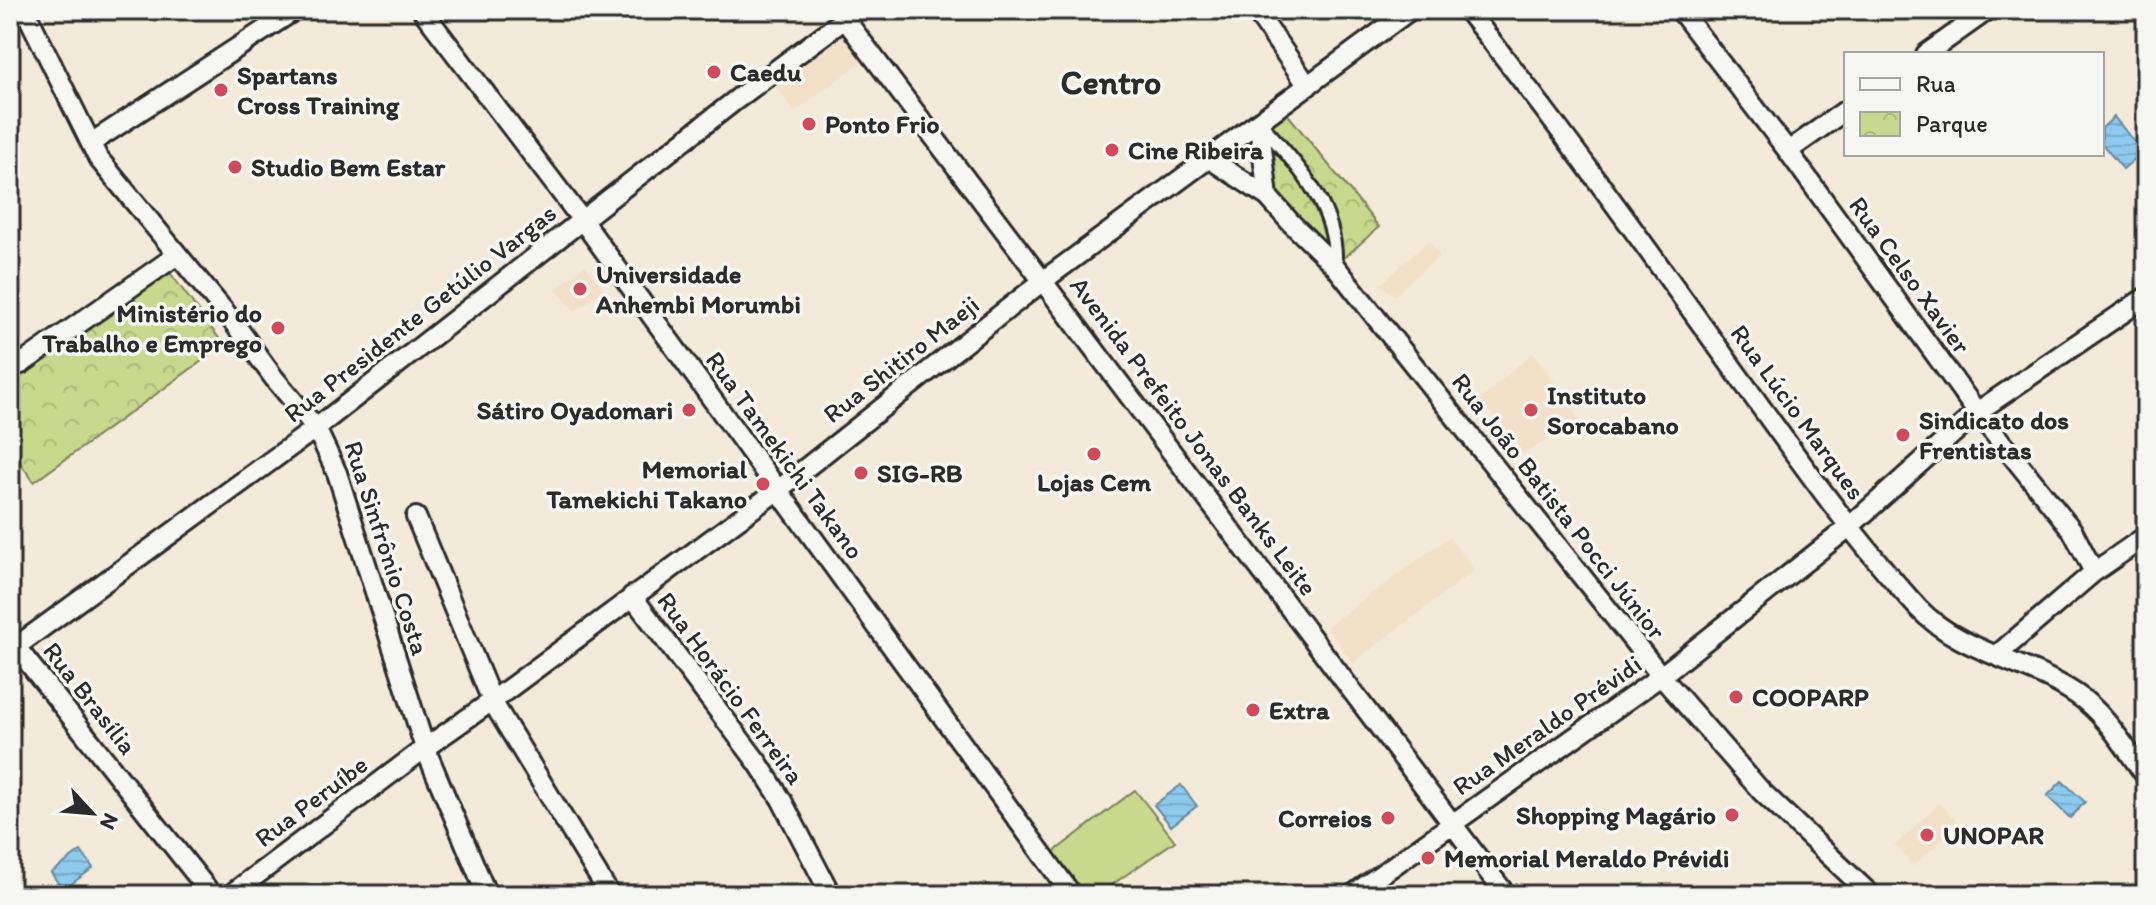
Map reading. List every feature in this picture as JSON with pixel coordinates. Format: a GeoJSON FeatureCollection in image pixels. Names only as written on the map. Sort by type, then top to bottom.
{"type":"FeatureCollection","features":[{"type":"Feature","properties":{"kind":"street","name":"Rua Sinfrônio Costa"},"geometry":{"type":"LineString","coordinates":[[25,10],[91,143],[108,170],[316,428],[337,473],[425,748],[487,895]]}},
{"type":"Feature","properties":{"kind":"street"},"geometry":{"type":"LineString","coordinates":[[91,143],[295,10]]}},
{"type":"Feature","properties":{"kind":"street","name":"Rua Tamekichi Takano"},"geometry":{"type":"LineString","coordinates":[[422,10],[582,220],[1072,895]]}},
{"type":"Feature","properties":{"kind":"street"},"geometry":{"type":"LineString","coordinates":[[1255,10],[1308,86]]}},
{"type":"Feature","properties":{"kind":"street","name":"Rua Shitiro Maeji"},"geometry":{"type":"LineString","coordinates":[[425,748],[778,490],[1044,280],[1410,10]]}},
{"type":"Feature","properties":{"kind":"street","name":"Rua Lúcio Marques"},"geometry":{"type":"LineString","coordinates":[[1467,10],[1546,109],[1849,527],[1928,618],[1969,645],[1997,655],[2073,692],[2101,716],[2146,776]]}},
{"type":"Feature","properties":{"kind":"street","name":"Rua Celso Xavier"},"geometry":{"type":"LineString","coordinates":[[1680,10],[1788,151],[1977,412],[2072,530],[2094,572]]}},
{"type":"Feature","properties":{"kind":"street"},"geometry":{"type":"LineString","coordinates":[[1929,52],[1988,10]]}},
{"type":"Feature","properties":{"kind":"street","name":"Rua Presidente Getúlio Vargas"},"geometry":{"type":"LineString","coordinates":[[13,649],[316,428],[847,13]]}},
{"type":"Feature","properties":{"kind":"street","name":"Avenida Prefeito Jonas Banks Leite"},"geometry":{"type":"LineString","coordinates":[[847,13],[1506,895]]}},
{"type":"Feature","properties":{"kind":"street"},"geometry":{"type":"LineString","coordinates":[[1788,151],[1844,111]]}},
{"type":"Feature","properties":{"kind":"street"},"geometry":{"type":"LineString","coordinates":[[1259,122],[1268,197]]}},
{"type":"Feature","properties":{"kind":"street"},"geometry":{"type":"LineString","coordinates":[[1259,122],[1294,161],[1322,204],[1334,235],[1335,266]]}},
{"type":"Feature","properties":{"kind":"street","name":"Rua João Batista Pocci Júnior"},"geometry":{"type":"LineString","coordinates":[[1210,159],[1268,197],[1335,266],[1661,676],[1761,791],[1871,895]]}},
{"type":"Feature","properties":{"kind":"street"},"geometry":{"type":"LineString","coordinates":[[21,364],[177,255]]}},
{"type":"Feature","properties":{"kind":"street","name":"Rua Meraldo Prévidi"},"geometry":{"type":"LineString","coordinates":[[1352,895],[1661,676],[1849,527],[1977,412],[2146,297]]}},
{"type":"Feature","properties":{"kind":"street"},"geometry":{"type":"LineString","coordinates":[[416,517],[492,701],[610,895]]}},
{"type":"Feature","properties":{"kind":"street"},"geometry":{"type":"LineString","coordinates":[[1997,655],[2094,572],[2146,536]]}},
{"type":"Feature","properties":{"kind":"street","name":"Rua Horácio Ferreira"},"geometry":{"type":"LineString","coordinates":[[632,596],[758,763],[781,799],[831,895]]}},
{"type":"Feature","properties":{"kind":"street","name":"Rua Brasília"},"geometry":{"type":"LineString","coordinates":[[13,649],[212,895]]}},
{"type":"Feature","properties":{"kind":"street","name":"Rua Peruíbe"},"geometry":{"type":"LineString","coordinates":[[230,895],[425,748]]}},
{"type":"Feature","properties":{"kind":"shaded area"},"geometry":{"type":"Polygon","coordinates":[[[845,22],[870,56],[794,112],[769,78],[845,22]]]}},
{"type":"Feature","properties":{"kind":"shaded area"},"geometry":{"type":"Polygon","coordinates":[[[1429,240],[1440,256],[1394,295],[1380,285],[1429,240]]]}},
{"type":"Feature","properties":{"kind":"shaded area","name":"Universidade Anhembi Morumbi"},"geometry":{"type":"Polygon","coordinates":[[[585,265],[604,289],[575,312],[556,289],[585,265]]]}},
{"type":"Feature","properties":{"kind":"shaded area","name":"Instituto Sorocabano"},"geometry":{"type":"Polygon","coordinates":[[[1533,352],[1580,420],[1524,454],[1480,400],[1533,352]]]}},
{"type":"Feature","properties":{"kind":"shaded area"},"geometry":{"type":"Polygon","coordinates":[[[1449,537],[1475,570],[1353,663],[1326,627],[1449,537]]]}},
{"type":"Feature","properties":{"kind":"shaded area","name":"UNOPAR"},"geometry":{"type":"Polygon","coordinates":[[[1939,803],[1959,824],[1914,866],[1895,845],[1939,803]]]}},
{"type":"Feature","properties":{"kind":"green space"},"geometry":{"type":"Polygon","coordinates":[[[1281,106],[1379,227],[1335,266],[1268,197],[1259,122],[1281,106]]]}},
{"type":"Feature","properties":{"kind":"green space"},"geometry":{"type":"Polygon","coordinates":[[[168,270],[224,345],[34,482],[10,449],[10,377],[168,270]]]}},
{"type":"Feature","properties":{"kind":"green space"},"geometry":{"type":"Polygon","coordinates":[[[1135,790],[1175,841],[1097,895],[1081,895],[1051,854],[1135,790]]]}},
{"type":"Feature","properties":{"kind":"water"},"geometry":{"type":"Polygon","coordinates":[[[2114,117],[2143,152],[2123,169],[2104,146],[2104,126],[2114,117]]]}},
{"type":"Feature","properties":{"kind":"water"},"geometry":{"type":"Polygon","coordinates":[[[2062,781],[2085,802],[2070,818],[2047,796],[2062,781]]]}},
{"type":"Feature","properties":{"kind":"water"},"geometry":{"type":"Polygon","coordinates":[[[1181,785],[1197,806],[1171,826],[1154,805],[1181,785]]]}},
{"type":"Feature","properties":{"kind":"water"},"geometry":{"type":"Polygon","coordinates":[[[81,851],[93,868],[63,890],[51,873],[81,851]]]}},
{"type":"Feature","properties":{"kind":"place","name":"Caedu"},"geometry":{"type":"Point","coordinates":[714,72]}},
{"type":"Feature","properties":{"kind":"place","name":"Spartans Cross Training"},"geometry":{"type":"Point","coordinates":[221,90]}},
{"type":"Feature","properties":{"kind":"place","name":"Ponto Frio"},"geometry":{"type":"Point","coordinates":[809,124]}},
{"type":"Feature","properties":{"kind":"place","name":"Cine Ribeira"},"geometry":{"type":"Point","coordinates":[1112,150]}},
{"type":"Feature","properties":{"kind":"place","name":"Studio Bem Estar"},"geometry":{"type":"Point","coordinates":[235,167]}},
{"type":"Feature","properties":{"kind":"place","name":"Universidade Anhembi Morumbi"},"geometry":{"type":"Point","coordinates":[580,289]}},
{"type":"Feature","properties":{"kind":"place","name":"Ministério do Trabalho e Emprego"},"geometry":{"type":"Point","coordinates":[278,328]}},
{"type":"Feature","properties":{"kind":"place","name":"Sátiro Oyadomari"},"geometry":{"type":"Point","coordinates":[689,410]}},
{"type":"Feature","properties":{"kind":"place","name":"Instituto Sorocabano"},"geometry":{"type":"Point","coordinates":[1531,410]}},
{"type":"Feature","properties":{"kind":"place","name":"Sindicato dos Frentistas"},"geometry":{"type":"Point","coordinates":[1903,435]}},
{"type":"Feature","properties":{"kind":"place","name":"Lojas Cem"},"geometry":{"type":"Point","coordinates":[1094,454]}},
{"type":"Feature","properties":{"kind":"place","name":"SIG-RB"},"geometry":{"type":"Point","coordinates":[861,473]}},
{"type":"Feature","properties":{"kind":"place","name":"Memorial Tamekichi Takano"},"geometry":{"type":"Point","coordinates":[763,484]}},
{"type":"Feature","properties":{"kind":"place","name":"COOPARP"},"geometry":{"type":"Point","coordinates":[1736,697]}},
{"type":"Feature","properties":{"kind":"place","name":"Extra"},"geometry":{"type":"Point","coordinates":[1253,710]}},
{"type":"Feature","properties":{"kind":"place","name":"Shopping Magário"},"geometry":{"type":"Point","coordinates":[1732,815]}},
{"type":"Feature","properties":{"kind":"place","name":"Correios"},"geometry":{"type":"Point","coordinates":[1388,818]}},
{"type":"Feature","properties":{"kind":"place","name":"UNOPAR"},"geometry":{"type":"Point","coordinates":[1927,835]}},
{"type":"Feature","properties":{"kind":"place","name":"Memorial Meraldo Prévidi"},"geometry":{"type":"Point","coordinates":[1428,858]}},
{"type":"Feature","properties":{"kind":"district","name":"Centro"},"geometry":{"type":"Point","coordinates":[1111,82]}}]}
